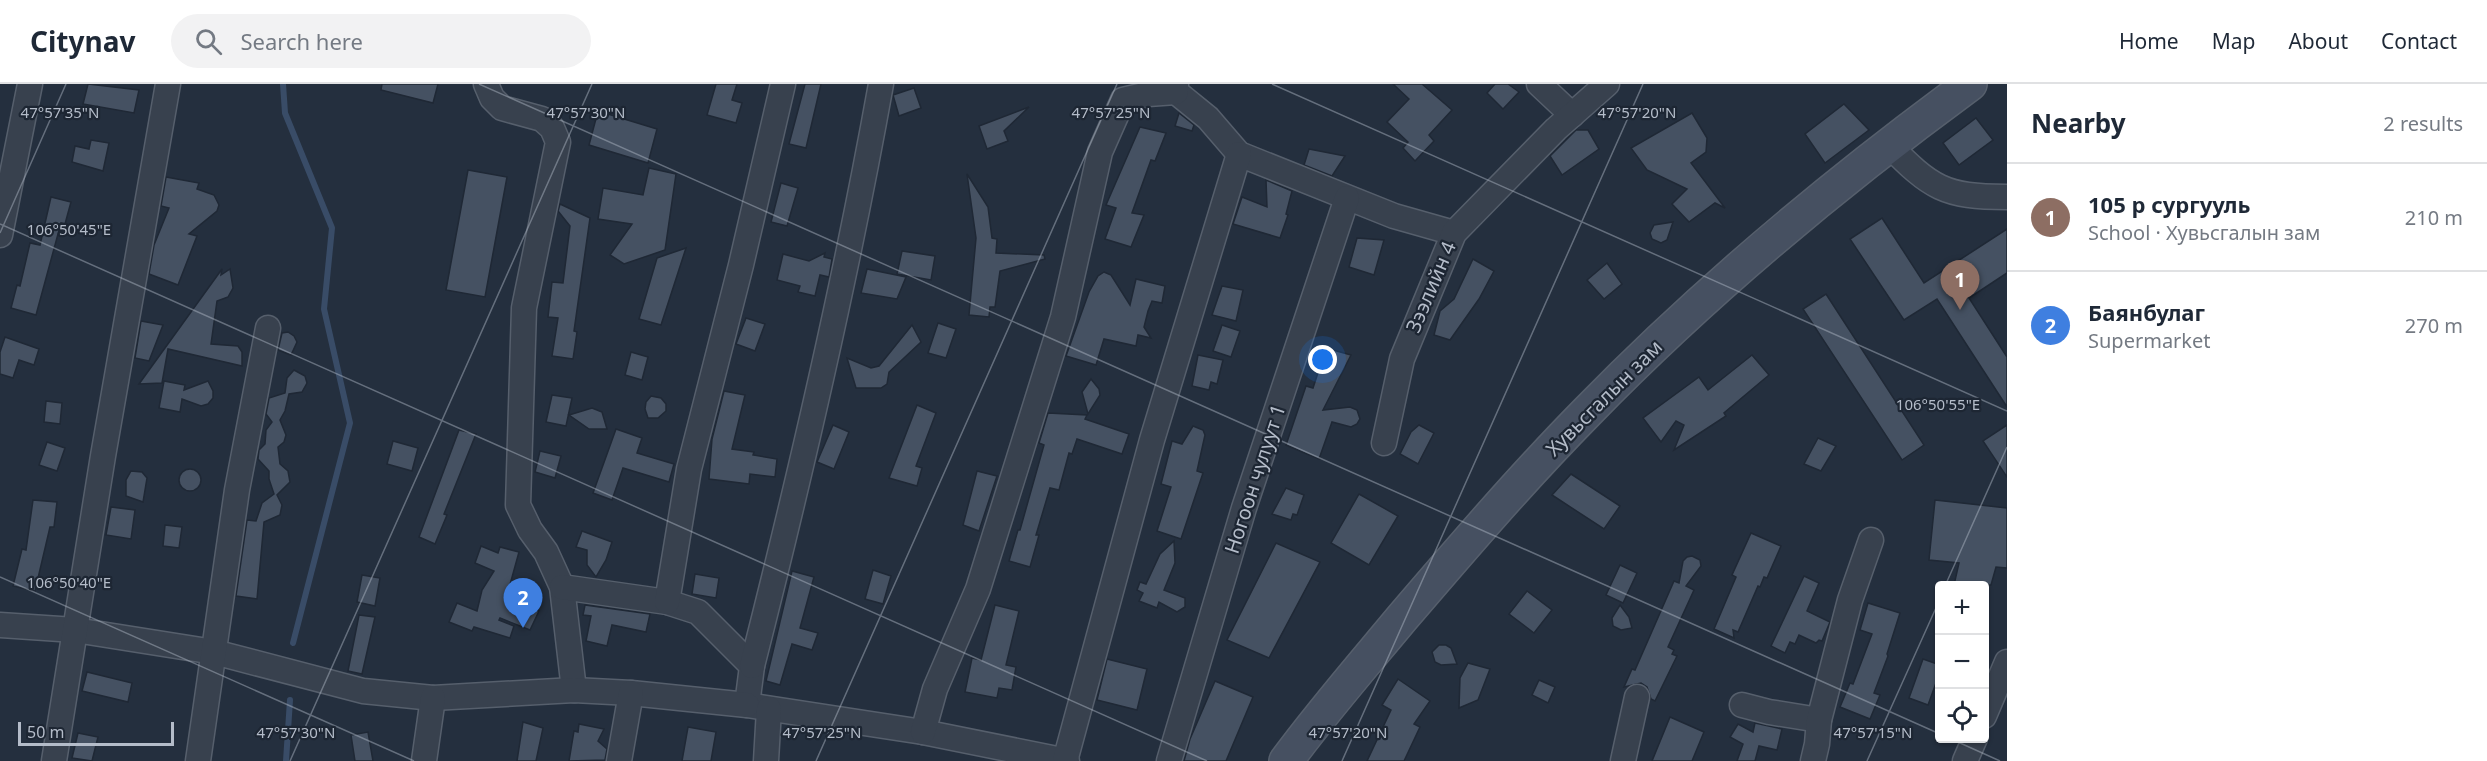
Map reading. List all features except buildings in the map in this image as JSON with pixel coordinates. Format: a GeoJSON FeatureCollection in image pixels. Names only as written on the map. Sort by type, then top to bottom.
{"type":"FeatureCollection","features":[{"type":"Feature","properties":{"kind":"main road","name":"Хувьсгалын зам"},"geometry":{"type":"LineString","coordinates":[[1286,761],[1447,565],[1588,411],[1720,286],[1888,144],[1970,84]]}},
{"type":"Feature","properties":{"kind":"street"},"geometry":{"type":"LineString","coordinates":[[0,235],[30,84]]}},
{"type":"Feature","properties":{"kind":"street"},"geometry":{"type":"LineString","coordinates":[[54,761],[168,84]]}},
{"type":"Feature","properties":{"kind":"street"},"geometry":{"type":"LineString","coordinates":[[486,84],[492,98],[502,108],[542,119],[552,128],[558,142],[524,308],[518,506],[530,530],[546,552],[562,587],[574,690]]}},
{"type":"Feature","properties":{"kind":"street"},"geometry":{"type":"LineString","coordinates":[[667,602],[689,469],[741,265],[783,84]]}},
{"type":"Feature","properties":{"kind":"street"},"geometry":{"type":"LineString","coordinates":[[766,761],[752,666],[816,410],[860,205],[881,84]]}},
{"type":"Feature","properties":{"kind":"street"},"geometry":{"type":"LineString","coordinates":[[1539,84],[1572,115]]}},
{"type":"Feature","properties":{"kind":"street","name":"Зээлийн 4"},"geometry":{"type":"LineString","coordinates":[[1384,443],[1402,359],[1454,233],[1572,115],[1607,84]]}},
{"type":"Feature","properties":{"kind":"street"},"geometry":{"type":"LineString","coordinates":[[923,732],[935,689],[982,578],[1063,317],[1100,152],[1112,120],[1123,100],[1176,88],[1208,118],[1239,154],[1394,216],[1454,233]]}},
{"type":"Feature","properties":{"kind":"street"},"geometry":{"type":"LineString","coordinates":[[1888,144],[1919,175],[1943,190],[1975,197],[2007,197]]}},
{"type":"Feature","properties":{"kind":"street"},"geometry":{"type":"LineString","coordinates":[[0,625],[75,630],[214,652],[363,692],[433,698],[574,690],[631,693],[758,707],[923,732],[1066,761],[1152,440],[1239,154]]}},
{"type":"Feature","properties":{"kind":"street","name":"Ногоон чулуут 1"},"geometry":{"type":"LineString","coordinates":[[1169,761],[1244,508],[1347,198]]}},
{"type":"Feature","properties":{"kind":"street"},"geometry":{"type":"LineString","coordinates":[[198,761],[237,490],[268,328]]}},
{"type":"Feature","properties":{"kind":"street"},"geometry":{"type":"LineString","coordinates":[[1813,761],[1819,720],[1850,600],[1871,540]]}},
{"type":"Feature","properties":{"kind":"street"},"geometry":{"type":"LineString","coordinates":[[562,587],[667,602],[698,612],[752,666]]}},
{"type":"Feature","properties":{"kind":"street"},"geometry":{"type":"LineString","coordinates":[[1989,704],[2007,662]]}},
{"type":"Feature","properties":{"kind":"street"},"geometry":{"type":"LineString","coordinates":[[619,761],[631,693]]}},
{"type":"Feature","properties":{"kind":"street"},"geometry":{"type":"LineString","coordinates":[[1623,761],[1637,697]]}},
{"type":"Feature","properties":{"kind":"street"},"geometry":{"type":"LineString","coordinates":[[424,761],[433,698]]}},
{"type":"Feature","properties":{"kind":"street"},"geometry":{"type":"LineString","coordinates":[[1742,705],[1819,720]]}},
{"type":"Feature","properties":{"kind":"street"},"geometry":{"type":"LineString","coordinates":[[1965,761],[1973,743]]}},
{"type":"Feature","properties":{"kind":"waterway"},"geometry":{"type":"LineString","coordinates":[[283,84],[285,113],[332,228],[324,309],[350,423],[293,643]]}},
{"type":"Feature","properties":{"kind":"waterway"},"geometry":{"type":"LineString","coordinates":[[286,761],[290,700]]}},
{"type":"Feature","properties":{"kind":"place","name":"105 р сургууль"},"geometry":{"type":"Point","coordinates":[1960,310]}},
{"type":"Feature","properties":{"kind":"place","name":"Баянбулаг"},"geometry":{"type":"Point","coordinates":[523,628]}}]}
